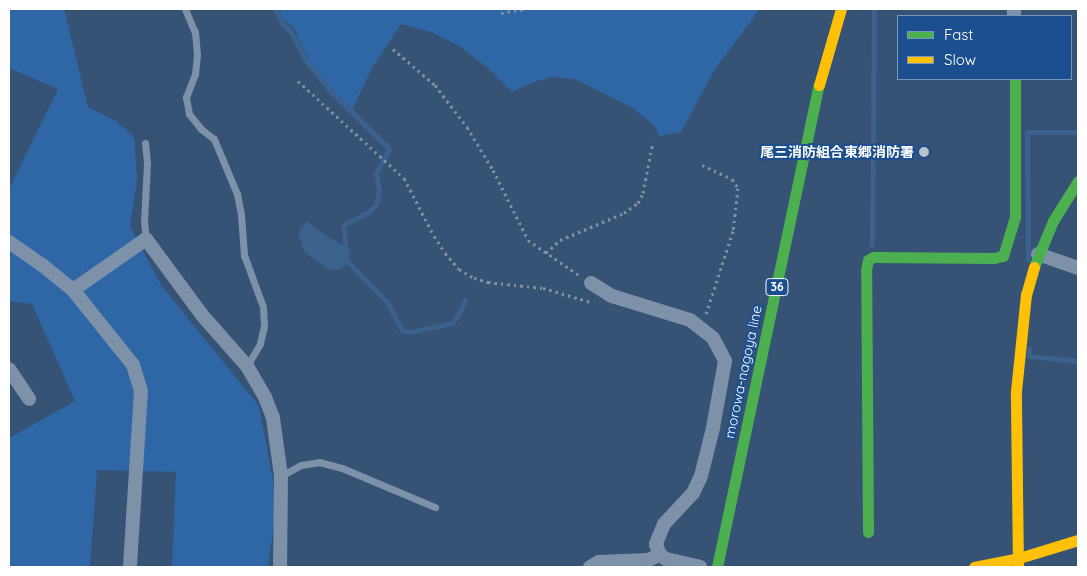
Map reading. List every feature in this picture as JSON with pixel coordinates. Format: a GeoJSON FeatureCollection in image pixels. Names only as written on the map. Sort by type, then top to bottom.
{"type":"FeatureCollection","features":[{"type":"Feature","properties":{"kind":"street","name":"morowa-nagoya line"},"geometry":{"type":"LineString","coordinates":[[718,567],[821,78],[841,9]]}},
{"type":"Feature","properties":{"kind":"street"},"geometry":{"type":"LineString","coordinates":[[868,532],[866,270],[868,260],[872,257],[994,258],[1003,256],[1006,252],[1015,217],[1015,80]]}},
{"type":"Feature","properties":{"kind":"street"},"geometry":{"type":"LineString","coordinates":[[1019,563],[1016,392],[1026,295],[1038,254],[1053,221],[1078,181]]}},
{"type":"Feature","properties":{"kind":"street"},"geometry":{"type":"LineString","coordinates":[[73,290],[146,239],[202,315],[247,366],[265,397],[274,418],[282,476],[280,567]]}},
{"type":"Feature","properties":{"kind":"street"},"geometry":{"type":"LineString","coordinates":[[9,242],[41,264],[73,290],[134,365],[140,391],[130,567]]}},
{"type":"Feature","properties":{"kind":"street"},"geometry":{"type":"LineString","coordinates":[[1038,254],[1078,268]]}},
{"type":"Feature","properties":{"kind":"street"},"geometry":{"type":"LineString","coordinates":[[591,283],[612,296],[666,311],[690,320],[713,338],[725,361],[701,476],[693,493],[664,524],[656,544],[660,555],[672,561],[700,567]]}},
{"type":"Feature","properties":{"kind":"street"},"geometry":{"type":"LineString","coordinates":[[9,369],[29,399]]}},
{"type":"Feature","properties":{"kind":"street"},"geometry":{"type":"LineString","coordinates":[[974,567],[1019,563],[1078,540]]}},
{"type":"Feature","properties":{"kind":"street"},"geometry":{"type":"LineString","coordinates":[[590,567],[599,562],[648,560],[660,555]]}},
{"type":"Feature","properties":{"kind":"lane"},"geometry":{"type":"LineString","coordinates":[[186,9],[195,32],[197,56],[195,74],[186,97],[189,114],[200,129],[214,139],[234,186],[241,215],[244,255],[263,307],[264,326],[260,344],[247,366]]}},
{"type":"Feature","properties":{"kind":"lane"},"geometry":{"type":"LineString","coordinates":[[145,143],[147,163],[144,222],[146,239]]}},
{"type":"Feature","properties":{"kind":"lane"},"geometry":{"type":"LineString","coordinates":[[282,476],[301,465],[319,462],[342,468],[435,507]]}},
{"type":"Feature","properties":{"kind":"path"},"geometry":{"type":"LineString","coordinates":[[502,13],[524,9]]}},
{"type":"Feature","properties":{"kind":"path"},"geometry":{"type":"LineString","coordinates":[[393,48],[435,85],[449,102],[493,170],[528,240],[591,283]]}},
{"type":"Feature","properties":{"kind":"path"},"geometry":{"type":"LineString","coordinates":[[298,82],[404,178],[434,236],[445,253],[460,269],[474,278],[488,282],[543,288],[592,302],[601,301],[612,296]]}},
{"type":"Feature","properties":{"kind":"path"},"geometry":{"type":"LineString","coordinates":[[546,253],[560,240],[624,213],[638,203],[643,193],[653,142]]}},
{"type":"Feature","properties":{"kind":"path"},"geometry":{"type":"LineString","coordinates":[[701,328],[733,231],[738,188],[732,179],[702,165]]}},
{"type":"Feature","properties":{"kind":"shaded area"},"geometry":{"type":"Polygon","coordinates":[[[9,9],[64,9],[88,107],[116,121],[134,137],[137,180],[130,226],[161,285],[259,406],[277,502],[268,567],[172,567],[176,472],[97,470],[90,567],[9,567],[9,438],[75,401],[32,304],[9,301],[9,189],[58,89],[9,68],[9,9]]]}},
{"type":"Feature","properties":{"kind":"shaded area"},"geometry":{"type":"Polygon","coordinates":[[[279,9],[760,9],[715,69],[681,132],[659,136],[655,126],[631,107],[575,79],[552,77],[534,82],[512,92],[488,68],[459,46],[431,32],[401,24],[372,68],[352,110],[328,87],[310,63],[294,28],[283,19],[279,9]]]}},
{"type":"Feature","properties":{"kind":"shaded area"},"geometry":{"type":"Polygon","coordinates":[[[307,221],[322,233],[348,248],[350,252],[349,263],[338,270],[328,269],[304,252],[299,235],[300,229],[307,221]]]}},
{"type":"Feature","properties":{"kind":"waterway"},"geometry":{"type":"LineString","coordinates":[[275,9],[282,23],[291,32],[305,59],[329,90],[389,149],[376,173],[379,190],[376,204],[370,211],[344,225],[345,247]]}},
{"type":"Feature","properties":{"kind":"waterway"},"geometry":{"type":"LineString","coordinates":[[872,245],[874,9]]}},
{"type":"Feature","properties":{"kind":"waterway"},"geometry":{"type":"LineString","coordinates":[[1028,260],[1027,132],[1078,132]]}},
{"type":"Feature","properties":{"kind":"waterway"},"geometry":{"type":"LineString","coordinates":[[349,263],[387,302],[402,330],[410,332],[452,323],[459,314],[465,300]]}},
{"type":"Feature","properties":{"kind":"waterway"},"geometry":{"type":"LineString","coordinates":[[1029,348],[1029,356],[1078,361]]}},
{"type":"Feature","properties":{"kind":"traffic: fast"},"geometry":{"type":"LineString","coordinates":[[868,532],[866,270],[868,260],[873,257],[994,258],[1003,256],[1015,217],[1015,80]]}},
{"type":"Feature","properties":{"kind":"traffic: fast"},"geometry":{"type":"LineString","coordinates":[[717,567],[819,85]]}},
{"type":"Feature","properties":{"kind":"traffic: fast"},"geometry":{"type":"LineString","coordinates":[[1034,267],[1053,221],[1078,181]]}},
{"type":"Feature","properties":{"kind":"traffic: slow"},"geometry":{"type":"LineString","coordinates":[[819,85],[841,9]]}},
{"type":"Feature","properties":{"kind":"traffic: slow"},"geometry":{"type":"LineString","coordinates":[[1018,567],[1016,391],[1026,295],[1034,267]]}},
{"type":"Feature","properties":{"kind":"traffic: slow"},"geometry":{"type":"LineString","coordinates":[[974,567],[1019,558],[1078,540]]}},
{"type":"Feature","properties":{"kind":"place","name":"尾三消防組合東郷消防署"},"geometry":{"type":"Point","coordinates":[924,152]}}]}
